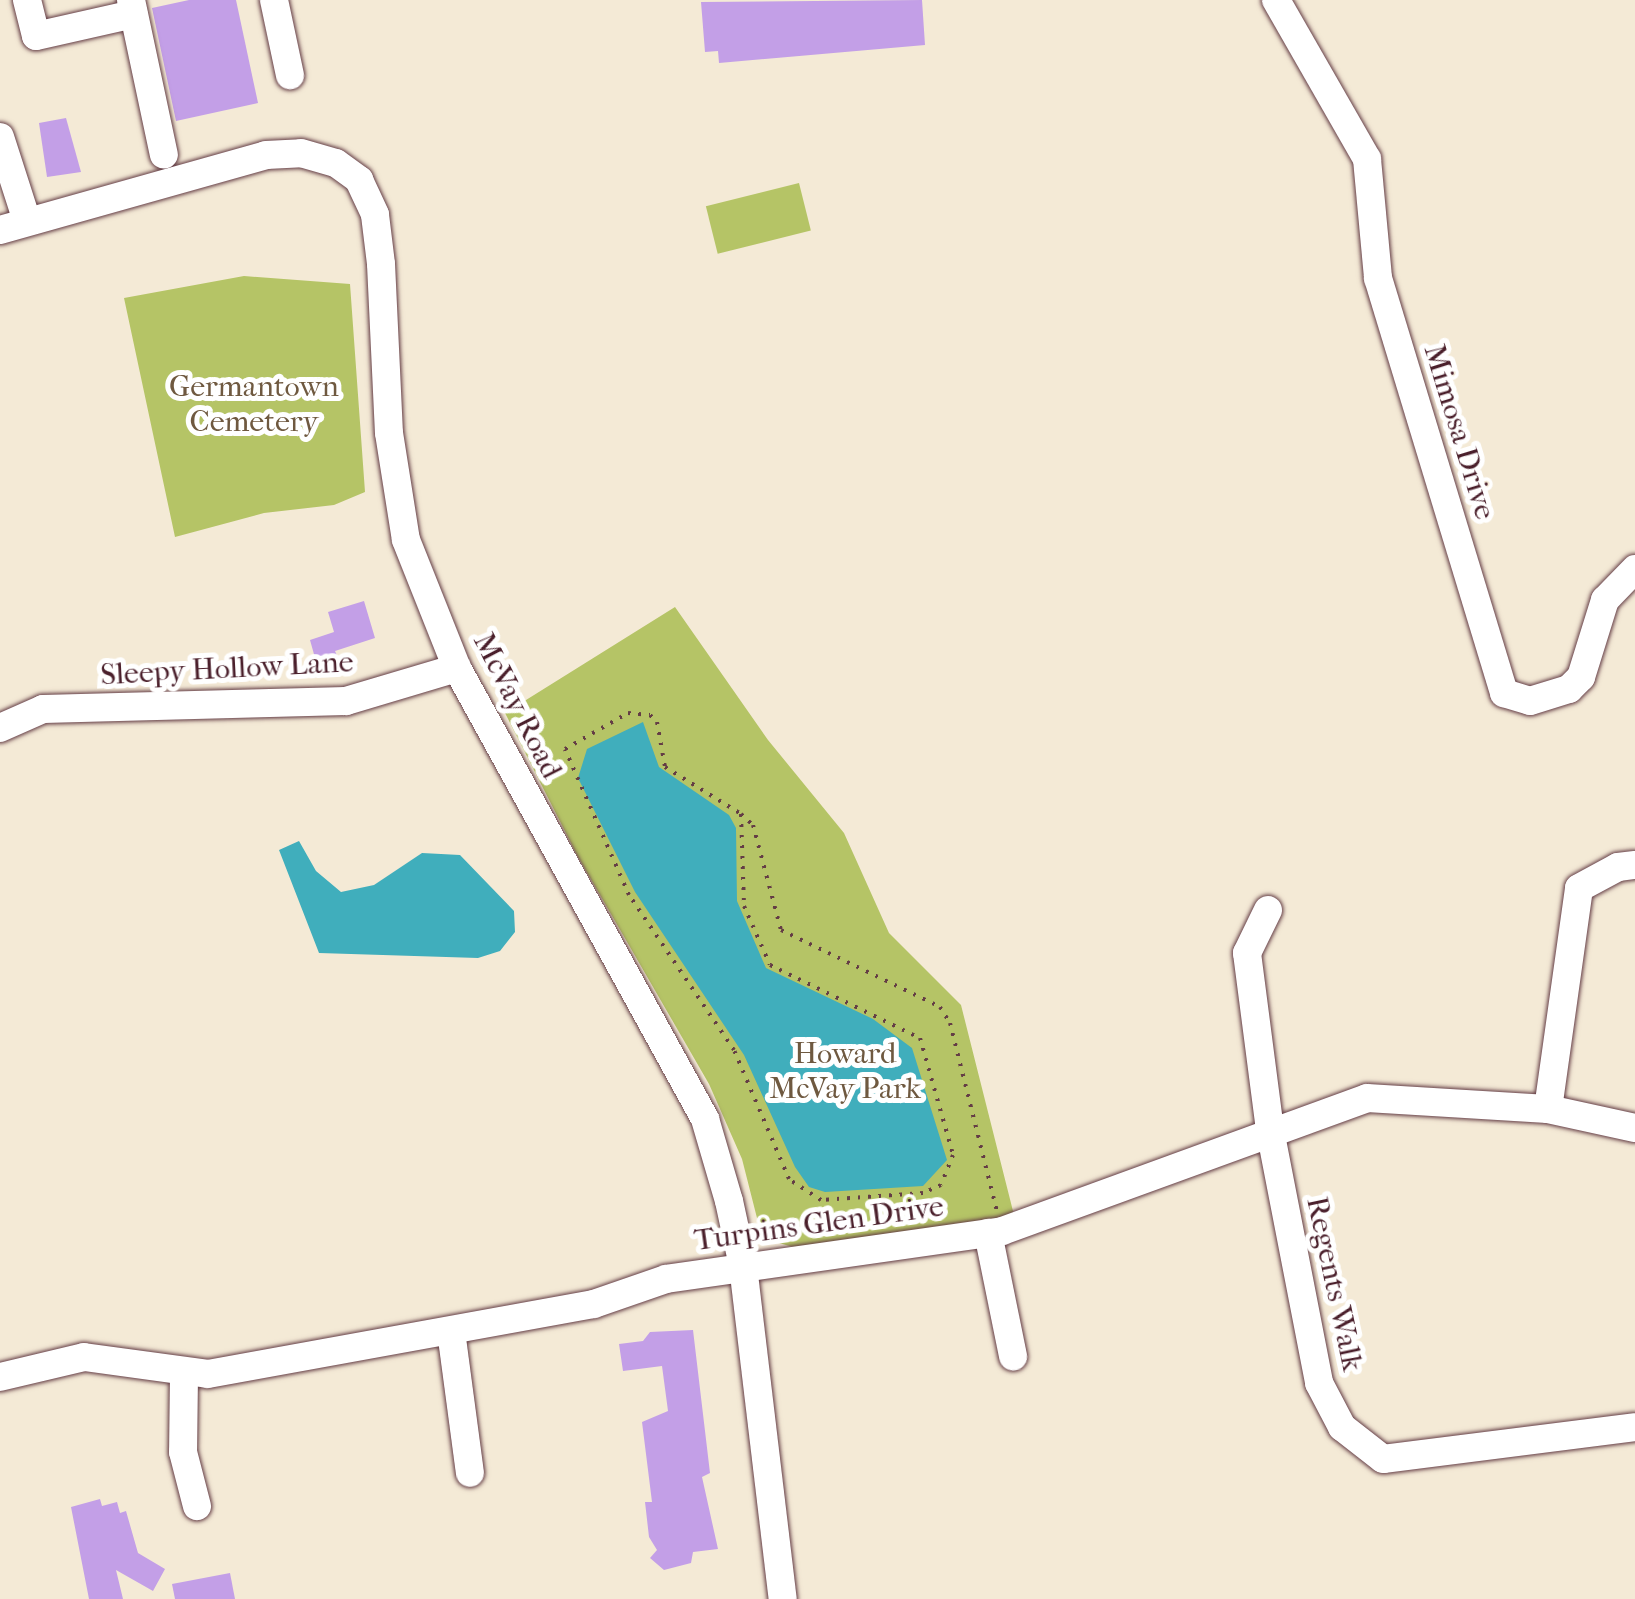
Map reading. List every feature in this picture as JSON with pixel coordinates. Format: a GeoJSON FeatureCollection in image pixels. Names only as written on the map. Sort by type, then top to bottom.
{"type":"FeatureCollection","features":[{"type":"Feature","properties":{"kind":"street"},"geometry":{"type":"LineString","coordinates":[[27,0],[36,36],[132,7],[164,155]]}},
{"type":"Feature","properties":{"kind":"street"},"geometry":{"type":"LineString","coordinates":[[274,0],[290,75]]}},
{"type":"Feature","properties":{"kind":"street","name":"Mimosa Drive"},"geometry":{"type":"LineString","coordinates":[[1276,0],[1367,159],[1378,278],[1504,693],[1530,701],[1570,689],[1581,677],[1605,600],[1635,569]]}},
{"type":"Feature","properties":{"kind":"street"},"geometry":{"type":"LineString","coordinates":[[0,138],[13,226]]}},
{"type":"Feature","properties":{"kind":"street","name":"McVay Road"},"geometry":{"type":"LineString","coordinates":[[13,226],[266,155],[301,153],[336,163],[359,180],[374,215],[381,264],[389,433],[406,540],[457,668],[705,1119],[744,1266],[784,1599]]}},
{"type":"Feature","properties":{"kind":"street","name":"Sleepy Hollow Lane"},"geometry":{"type":"LineString","coordinates":[[0,728],[43,710],[346,702],[457,668]]}},
{"type":"Feature","properties":{"kind":"street"},"geometry":{"type":"LineString","coordinates":[[1548,1109],[1578,888],[1618,866],[1635,865]]}},
{"type":"Feature","properties":{"kind":"street","name":"Regents Walk"},"geometry":{"type":"LineString","coordinates":[[1268,910],[1248,953],[1270,1130],[1319,1383],[1342,1427],[1382,1459],[1635,1427]]}},
{"type":"Feature","properties":{"kind":"street","name":"Turpins Glen Drive"},"geometry":{"type":"LineString","coordinates":[[0,1377],[84,1357],[184,1375],[451,1331],[744,1266],[995,1232],[1270,1130],[1368,1098],[1548,1109],[1635,1128]]}},
{"type":"Feature","properties":{"kind":"street"},"geometry":{"type":"LineString","coordinates":[[995,1232],[1014,1356]]}},
{"type":"Feature","properties":{"kind":"street"},"geometry":{"type":"LineString","coordinates":[[451,1331],[470,1473]]}},
{"type":"Feature","properties":{"kind":"street"},"geometry":{"type":"LineString","coordinates":[[184,1375],[183,1452],[197,1506]]}},
{"type":"Feature","properties":{"kind":"path"},"geometry":{"type":"LineString","coordinates":[[741,814],[743,898],[770,965],[920,1038],[953,1155],[942,1185],[923,1193],[821,1200],[789,1179],[734,1050],[629,894],[565,749],[638,710],[657,722],[665,766],[741,814],[753,825],[781,930],[940,1007],[950,1024],[995,1232]]}},
{"type":"Feature","properties":{"kind":"green space"},"geometry":{"type":"Polygon","coordinates":[[[799,183],[811,231],[718,254],[706,206],[799,183]]]}},
{"type":"Feature","properties":{"kind":"green space","name":"Germantown Cemetery"},"geometry":{"type":"Polygon","coordinates":[[[244,276],[350,284],[365,492],[334,505],[264,513],[175,537],[124,298],[244,276]]]}},
{"type":"Feature","properties":{"kind":"green space","name":"Howard McVay Park"},"geometry":{"type":"Polygon","coordinates":[[[675,607],[768,740],[844,833],[889,933],[961,1005],[1015,1219],[793,1247],[779,1243],[757,1218],[742,1159],[709,1084],[578,857],[505,713],[675,607]]]}},
{"type":"Feature","properties":{"kind":"water"},"geometry":{"type":"Polygon","coordinates":[[[643,722],[659,767],[729,815],[736,828],[737,901],[766,968],[873,1019],[912,1048],[947,1160],[923,1186],[825,1192],[809,1187],[795,1167],[744,1055],[635,892],[578,778],[587,749],[643,722]]]}},
{"type":"Feature","properties":{"kind":"water"},"geometry":{"type":"Polygon","coordinates":[[[299,841],[316,871],[341,892],[374,885],[422,853],[460,855],[514,911],[515,932],[500,951],[478,958],[319,953],[279,850],[299,841]]]}},
{"type":"Feature","properties":{"kind":"building"},"geometry":{"type":"Polygon","coordinates":[[[189,0],[236,0],[258,103],[176,121],[152,8],[189,0]]]}},
{"type":"Feature","properties":{"kind":"building"},"geometry":{"type":"Polygon","coordinates":[[[922,0],[925,45],[719,63],[718,51],[705,52],[701,2],[922,0]]]}},
{"type":"Feature","properties":{"kind":"building"},"geometry":{"type":"Polygon","coordinates":[[[66,118],[81,172],[47,177],[39,123],[66,118]]]}},
{"type":"Feature","properties":{"kind":"building"},"geometry":{"type":"Polygon","coordinates":[[[364,601],[375,638],[335,651],[338,658],[317,665],[310,640],[334,632],[328,612],[364,601]]]}},
{"type":"Feature","properties":{"kind":"building"},"geometry":{"type":"Polygon","coordinates":[[[693,1330],[710,1473],[702,1477],[718,1549],[693,1552],[691,1563],[664,1570],[650,1558],[657,1550],[649,1537],[645,1502],[652,1502],[642,1422],[668,1411],[662,1366],[623,1371],[619,1344],[643,1341],[650,1332],[693,1330]]]}},
{"type":"Feature","properties":{"kind":"building"},"geometry":{"type":"Polygon","coordinates":[[[100,1499],[102,1506],[117,1502],[120,1513],[126,1511],[138,1553],[165,1569],[153,1591],[116,1570],[123,1599],[89,1599],[71,1507],[100,1499]]]}},
{"type":"Feature","properties":{"kind":"building"},"geometry":{"type":"Polygon","coordinates":[[[230,1573],[235,1599],[175,1599],[172,1584],[230,1573]]]}}]}
